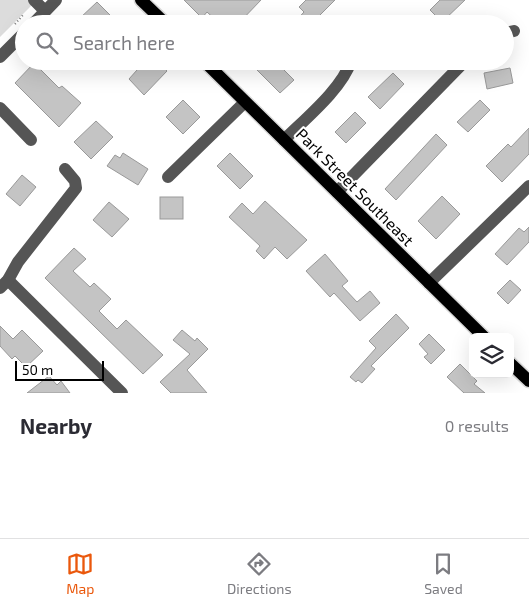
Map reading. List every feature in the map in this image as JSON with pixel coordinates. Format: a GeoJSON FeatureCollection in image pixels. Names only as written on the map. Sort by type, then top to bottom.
{"type":"FeatureCollection","features":[{"type":"Feature","properties":{"kind":"main road"},"geometry":{"type":"LineString","coordinates":[[141,0],[157,15]]}},
{"type":"Feature","properties":{"kind":"main road","name":"Park Street Southeast"},"geometry":{"type":"LineString","coordinates":[[213,70],[480,333]]}},
{"type":"Feature","properties":{"kind":"main road"},"geometry":{"type":"LineString","coordinates":[[514,367],[529,382]]}},
{"type":"Feature","properties":{"kind":"street"},"geometry":{"type":"LineString","coordinates":[[38,4],[56,0]]}},
{"type":"Feature","properties":{"kind":"street"},"geometry":{"type":"LineString","coordinates":[[0,57],[15,42]]}},
{"type":"Feature","properties":{"kind":"street"},"geometry":{"type":"LineString","coordinates":[[284,140],[340,82],[347,70]]}},
{"type":"Feature","properties":{"kind":"street"},"geometry":{"type":"LineString","coordinates":[[337,192],[455,70]]}},
{"type":"Feature","properties":{"kind":"street"},"geometry":{"type":"LineString","coordinates":[[168,177],[245,102]]}},
{"type":"Feature","properties":{"kind":"street"},"geometry":{"type":"LineString","coordinates":[[0,108],[32,140]]}},
{"type":"Feature","properties":{"kind":"street"},"geometry":{"type":"LineString","coordinates":[[65,169],[75,180],[76,188],[18,262],[4,284],[122,393]]}},
{"type":"Feature","properties":{"kind":"street"},"geometry":{"type":"LineString","coordinates":[[429,283],[529,186]]}},
{"type":"Feature","properties":{"kind":"path"},"geometry":{"type":"LineString","coordinates":[[25,15],[38,4]]}},
{"type":"Feature","properties":{"kind":"path"},"geometry":{"type":"LineString","coordinates":[[11,27],[15,24]]}},
{"type":"Feature","properties":{"kind":"shaded area"},"geometry":{"type":"Polygon","coordinates":[[[0,0],[37,0],[22,15],[15,15],[15,22],[0,37],[0,0]]]}},
{"type":"Feature","properties":{"kind":"building"},"geometry":{"type":"Polygon","coordinates":[[[184,0],[261,0],[247,15],[210,15],[207,12],[204,15],[199,15],[184,0]]]}},
{"type":"Feature","properties":{"kind":"building"},"geometry":{"type":"Polygon","coordinates":[[[306,0],[335,0],[320,15],[301,15],[304,12],[299,7],[306,0]]]}},
{"type":"Feature","properties":{"kind":"building"},"geometry":{"type":"Polygon","coordinates":[[[440,0],[465,0],[449,15],[435,15],[430,10],[440,0]]]}},
{"type":"Feature","properties":{"kind":"building"},"geometry":{"type":"Polygon","coordinates":[[[97,2],[110,15],[83,15],[97,2]]]}},
{"type":"Feature","properties":{"kind":"building"},"geometry":{"type":"Polygon","coordinates":[[[27,70],[41,70],[59,88],[62,86],[81,103],[59,127],[15,83],[27,70]]]}},
{"type":"Feature","properties":{"kind":"building"},"geometry":{"type":"Polygon","coordinates":[[[137,70],[167,71],[144,95],[129,79],[137,70]]]}},
{"type":"Feature","properties":{"kind":"building"},"geometry":{"type":"Polygon","coordinates":[[[257,70],[284,70],[294,80],[280,93],[257,70]]]}},
{"type":"Feature","properties":{"kind":"building"},"geometry":{"type":"Polygon","coordinates":[[[510,70],[513,83],[487,89],[484,73],[510,70]]]}},
{"type":"Feature","properties":{"kind":"building"},"geometry":{"type":"Polygon","coordinates":[[[393,73],[404,84],[380,109],[368,97],[393,73]]]}},
{"type":"Feature","properties":{"kind":"building"},"geometry":{"type":"Polygon","coordinates":[[[183,100],[200,117],[183,134],[166,117],[183,100]]]}},
{"type":"Feature","properties":{"kind":"building"},"geometry":{"type":"Polygon","coordinates":[[[480,100],[490,110],[468,132],[457,122],[480,100]]]}},
{"type":"Feature","properties":{"kind":"building"},"geometry":{"type":"Polygon","coordinates":[[[355,112],[366,123],[346,143],[335,132],[355,112]]]}},
{"type":"Feature","properties":{"kind":"building"},"geometry":{"type":"Polygon","coordinates":[[[96,121],[113,137],[91,159],[74,142],[96,121]]]}},
{"type":"Feature","properties":{"kind":"building"},"geometry":{"type":"Polygon","coordinates":[[[529,128],[529,154],[502,182],[486,166],[508,144],[511,147],[529,128]]]}},
{"type":"Feature","properties":{"kind":"building"},"geometry":{"type":"Polygon","coordinates":[[[436,134],[447,145],[396,200],[385,189],[436,134]]]}},
{"type":"Feature","properties":{"kind":"building"},"geometry":{"type":"Polygon","coordinates":[[[123,153],[148,169],[138,185],[107,166],[115,155],[120,158],[123,153]]]}},
{"type":"Feature","properties":{"kind":"building"},"geometry":{"type":"Polygon","coordinates":[[[230,153],[253,176],[240,189],[217,166],[230,153]]]}},
{"type":"Feature","properties":{"kind":"building"},"geometry":{"type":"Polygon","coordinates":[[[22,175],[36,187],[20,206],[6,194],[22,175]]]}},
{"type":"Feature","properties":{"kind":"building"},"geometry":{"type":"Polygon","coordinates":[[[442,196],[460,214],[436,239],[418,221],[442,196]]]}},
{"type":"Feature","properties":{"kind":"building"},"geometry":{"type":"Polygon","coordinates":[[[160,197],[183,197],[183,219],[160,219],[160,197]]]}},
{"type":"Feature","properties":{"kind":"building"},"geometry":{"type":"Polygon","coordinates":[[[265,201],[307,240],[287,259],[275,247],[264,259],[256,251],[260,246],[229,217],[242,203],[253,214],[265,201]]]}},
{"type":"Feature","properties":{"kind":"building"},"geometry":{"type":"Polygon","coordinates":[[[109,202],[129,219],[112,237],[93,220],[109,202]]]}},
{"type":"Feature","properties":{"kind":"building"},"geometry":{"type":"Polygon","coordinates":[[[529,227],[529,242],[507,265],[495,254],[519,228],[524,232],[529,227]]]}},
{"type":"Feature","properties":{"kind":"building"},"geometry":{"type":"Polygon","coordinates":[[[74,248],[86,259],[73,271],[90,287],[94,283],[111,299],[99,311],[117,329],[126,320],[163,355],[143,374],[45,278],[74,248]]]}},
{"type":"Feature","properties":{"kind":"building"},"geometry":{"type":"Polygon","coordinates":[[[325,254],[348,281],[342,286],[357,302],[370,291],[380,303],[360,321],[334,293],[330,297],[306,271],[325,254]]]}},
{"type":"Feature","properties":{"kind":"building"},"geometry":{"type":"Polygon","coordinates":[[[510,280],[521,290],[508,304],[497,293],[510,280]]]}},
{"type":"Feature","properties":{"kind":"building"},"geometry":{"type":"Polygon","coordinates":[[[396,314],[409,328],[371,366],[375,369],[362,383],[358,380],[356,382],[350,377],[376,348],[369,341],[396,314]]]}},
{"type":"Feature","properties":{"kind":"building"},"geometry":{"type":"Polygon","coordinates":[[[0,326],[13,339],[22,330],[43,351],[26,367],[15,356],[12,359],[0,346],[0,326]]]}},
{"type":"Feature","properties":{"kind":"building"},"geometry":{"type":"Polygon","coordinates":[[[182,330],[195,341],[197,338],[208,349],[187,370],[207,393],[171,393],[160,382],[190,354],[173,340],[182,330]]]}},
{"type":"Feature","properties":{"kind":"building"},"geometry":{"type":"Polygon","coordinates":[[[429,334],[445,350],[431,364],[424,357],[428,354],[419,344],[429,334]]]}},
{"type":"Feature","properties":{"kind":"building"},"geometry":{"type":"Polygon","coordinates":[[[460,364],[469,373],[469,378],[474,378],[477,381],[474,384],[485,393],[464,393],[447,377],[460,364]]]}},
{"type":"Feature","properties":{"kind":"building"},"geometry":{"type":"Polygon","coordinates":[[[49,376],[57,385],[61,381],[70,393],[27,393],[49,376]]]}}]}
